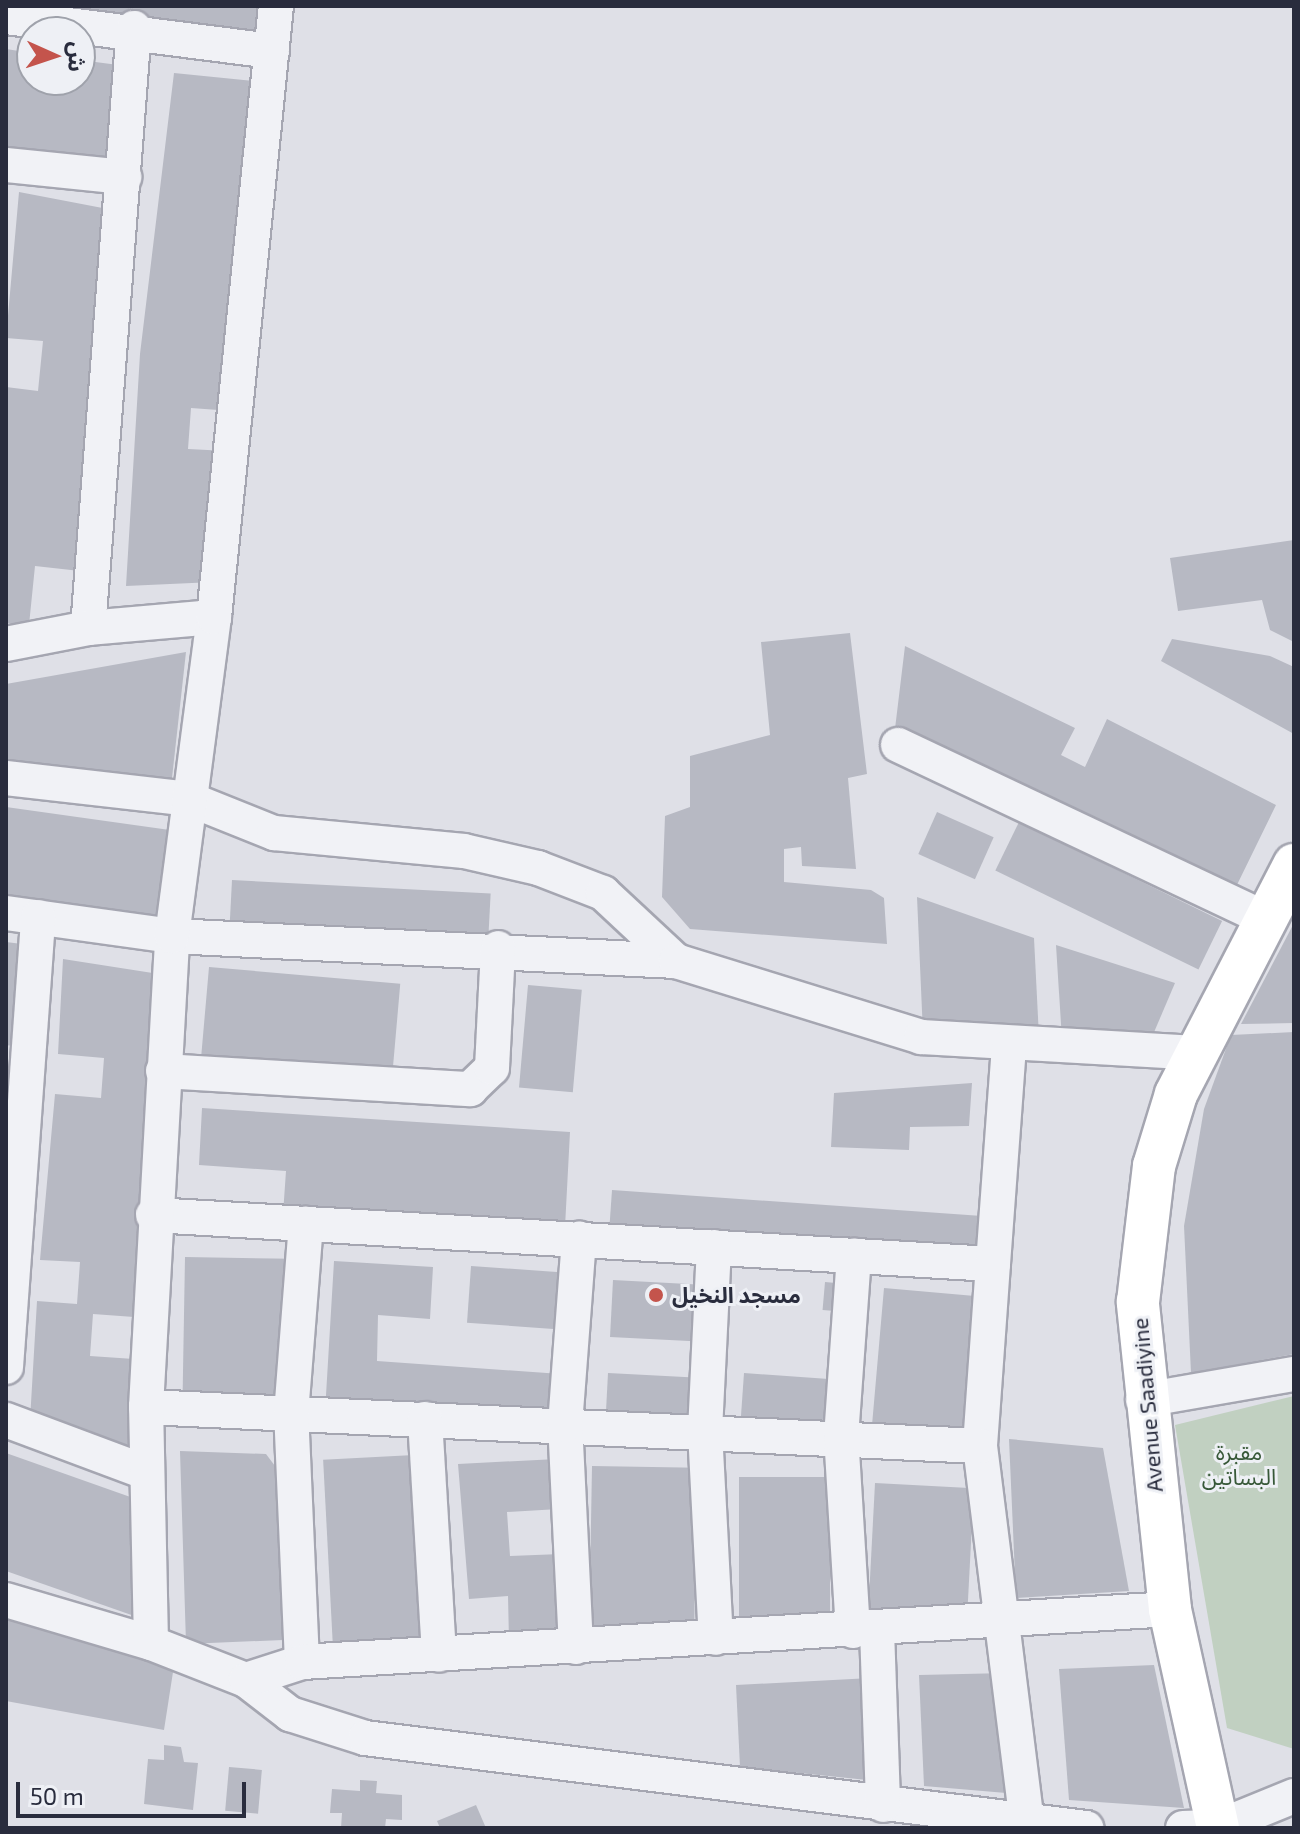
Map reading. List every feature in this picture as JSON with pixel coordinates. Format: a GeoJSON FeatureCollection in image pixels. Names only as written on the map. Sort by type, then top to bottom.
{"type":"FeatureCollection","features":[{"type":"Feature","properties":{"kind":"main road","name":"Avenue Saadiyine"},"geometry":{"type":"LineString","coordinates":[[1206,1828],[1170,1609],[1143,1400],[1138,1302],[1154,1166],[1197,1053],[1294,865]]}},
{"type":"Feature","properties":{"kind":"street"},"geometry":{"type":"LineString","coordinates":[[151,1643],[146,1407],[153,1215],[172,936],[214,617],[276,6]]}},
{"type":"Feature","properties":{"kind":"street"},"geometry":{"type":"LineString","coordinates":[[6,17],[134,28],[272,51]]}},
{"type":"Feature","properties":{"kind":"street"},"geometry":{"type":"LineString","coordinates":[[88,628],[134,28]]}},
{"type":"Feature","properties":{"kind":"street"},"geometry":{"type":"LineString","coordinates":[[6,165],[124,177]]}},
{"type":"Feature","properties":{"kind":"street"},"geometry":{"type":"LineString","coordinates":[[6,644],[88,628],[214,617]]}},
{"type":"Feature","properties":{"kind":"street"},"geometry":{"type":"LineString","coordinates":[[898,745],[1266,919]]}},
{"type":"Feature","properties":{"kind":"street"},"geometry":{"type":"LineString","coordinates":[[6,778],[189,799],[274,833],[464,851],[538,868],[603,893],[676,961]]}},
{"type":"Feature","properties":{"kind":"street"},"geometry":{"type":"LineString","coordinates":[[6,1367],[22,915],[172,936],[498,948],[676,961],[879,1027],[1009,1047],[1197,1053]]}},
{"type":"Feature","properties":{"kind":"street"},"geometry":{"type":"LineString","coordinates":[[163,1071],[470,1089],[492,1068],[498,948]]}},
{"type":"Feature","properties":{"kind":"street"},"geometry":{"type":"LineString","coordinates":[[1009,1047],[980,1446],[1027,1821]]}},
{"type":"Feature","properties":{"kind":"street"},"geometry":{"type":"LineString","coordinates":[[153,1215],[993,1264]]}},
{"type":"Feature","properties":{"kind":"street"},"geometry":{"type":"LineString","coordinates":[[302,1662],[291,1414],[306,1224]]}},
{"type":"Feature","properties":{"kind":"street"},"geometry":{"type":"LineString","coordinates":[[576,1647],[565,1425],[579,1239]]}},
{"type":"Feature","properties":{"kind":"street"},"geometry":{"type":"LineString","coordinates":[[714,1247],[705,1431],[716,1638]]}},
{"type":"Feature","properties":{"kind":"street"},"geometry":{"type":"LineString","coordinates":[[854,1255],[841,1437],[883,1805]]}},
{"type":"Feature","properties":{"kind":"street"},"geometry":{"type":"LineString","coordinates":[[1143,1400],[1294,1374]]}},
{"type":"Feature","properties":{"kind":"street"},"geometry":{"type":"LineString","coordinates":[[146,1407],[841,1437],[980,1446]]}},
{"type":"Feature","properties":{"kind":"street"},"geometry":{"type":"LineString","coordinates":[[425,1419],[439,1655]]}},
{"type":"Feature","properties":{"kind":"street"},"geometry":{"type":"LineString","coordinates":[[6,1420],[145,1472]]}},
{"type":"Feature","properties":{"kind":"street"},"geometry":{"type":"LineString","coordinates":[[6,1600],[151,1643],[246,1680],[290,1714],[365,1738],[1086,1828]]}},
{"type":"Feature","properties":{"kind":"street"},"geometry":{"type":"LineString","coordinates":[[246,1680],[302,1662],[1170,1609]]}},
{"type":"Feature","properties":{"kind":"street"},"geometry":{"type":"LineString","coordinates":[[1206,1828],[1294,1796]]}},
{"type":"Feature","properties":{"kind":"green space","name":"مقبرة البساتين"},"geometry":{"type":"Polygon","coordinates":[[[1294,1396],[1294,1749],[1227,1728],[1175,1425],[1294,1396]]]}},
{"type":"Feature","properties":{"kind":"building"},"geometry":{"type":"Polygon","coordinates":[[[16,6],[269,6],[265,43],[16,6]]]}},
{"type":"Feature","properties":{"kind":"building"},"geometry":{"type":"Polygon","coordinates":[[[6,49],[16,51],[16,96],[96,96],[96,62],[126,66],[116,170],[6,155],[6,49]]]}},
{"type":"Feature","properties":{"kind":"building"},"geometry":{"type":"Polygon","coordinates":[[[174,73],[263,82],[232,411],[191,408],[188,449],[227,451],[214,582],[126,586],[140,354],[174,73]]]}},
{"type":"Feature","properties":{"kind":"building"},"geometry":{"type":"Polygon","coordinates":[[[19,192],[113,210],[80,571],[35,566],[29,625],[6,623],[6,387],[38,391],[43,341],[6,338],[19,192]]]}},
{"type":"Feature","properties":{"kind":"building"},"geometry":{"type":"Polygon","coordinates":[[[1294,540],[1294,642],[1270,630],[1262,600],[1178,611],[1170,558],[1294,540]]]}},
{"type":"Feature","properties":{"kind":"building"},"geometry":{"type":"Polygon","coordinates":[[[850,633],[867,774],[848,778],[856,869],[802,866],[801,847],[784,849],[784,882],[871,890],[884,898],[887,944],[690,929],[662,897],[665,816],[690,807],[690,756],[770,735],[761,642],[850,633]]]}},
{"type":"Feature","properties":{"kind":"building"},"geometry":{"type":"Polygon","coordinates":[[[1172,639],[1270,656],[1294,667],[1294,734],[1161,661],[1172,639]]]}},
{"type":"Feature","properties":{"kind":"building"},"geometry":{"type":"Polygon","coordinates":[[[905,646],[1075,728],[1061,755],[1085,767],[1107,719],[1276,805],[1233,893],[894,737],[905,646]]]}},
{"type":"Feature","properties":{"kind":"building"},"geometry":{"type":"Polygon","coordinates":[[[186,652],[171,787],[6,769],[6,684],[186,652]]]}},
{"type":"Feature","properties":{"kind":"building"},"geometry":{"type":"Polygon","coordinates":[[[6,807],[173,831],[160,928],[6,906],[6,807]]]}},
{"type":"Feature","properties":{"kind":"building"},"geometry":{"type":"Polygon","coordinates":[[[937,812],[994,837],[975,879],[918,854],[937,812]]]}},
{"type":"Feature","properties":{"kind":"building"},"geometry":{"type":"Polygon","coordinates":[[[1019,822],[1222,921],[1198,970],[995,871],[1019,822]]]}},
{"type":"Feature","properties":{"kind":"building"},"geometry":{"type":"Polygon","coordinates":[[[232,880],[491,894],[488,944],[229,931],[232,880]]]}},
{"type":"Feature","properties":{"kind":"building"},"geometry":{"type":"Polygon","coordinates":[[[917,897],[1034,938],[1039,1037],[923,1034],[917,897]]]}},
{"type":"Feature","properties":{"kind":"building"},"geometry":{"type":"Polygon","coordinates":[[[1294,923],[1294,1023],[1241,1024],[1294,923]]]}},
{"type":"Feature","properties":{"kind":"building"},"geometry":{"type":"Polygon","coordinates":[[[6,942],[30,945],[18,1047],[6,1045],[6,942]]]}},
{"type":"Feature","properties":{"kind":"building"},"geometry":{"type":"Polygon","coordinates":[[[1056,945],[1175,983],[1152,1037],[1062,1040],[1056,945]]]}},
{"type":"Feature","properties":{"kind":"building"},"geometry":{"type":"Polygon","coordinates":[[[63,959],[159,974],[134,1317],[93,1314],[90,1356],[134,1359],[129,1446],[30,1420],[37,1301],[77,1304],[80,1262],[40,1260],[55,1094],[101,1098],[104,1058],[58,1054],[63,959]]]}},
{"type":"Feature","properties":{"kind":"building"},"geometry":{"type":"Polygon","coordinates":[[[209,967],[400,984],[392,1078],[201,1062],[209,967]]]}},
{"type":"Feature","properties":{"kind":"building"},"geometry":{"type":"Polygon","coordinates":[[[528,985],[582,990],[573,1092],[519,1088],[528,985]]]}},
{"type":"Feature","properties":{"kind":"building"},"geometry":{"type":"Polygon","coordinates":[[[1294,1032],[1294,1354],[1191,1373],[1184,1226],[1204,1109],[1231,1035],[1294,1032]]]}},
{"type":"Feature","properties":{"kind":"building"},"geometry":{"type":"Polygon","coordinates":[[[972,1083],[969,1126],[910,1127],[909,1150],[831,1147],[834,1093],[972,1083]]]}},
{"type":"Feature","properties":{"kind":"building"},"geometry":{"type":"Polygon","coordinates":[[[202,1108],[570,1132],[565,1227],[283,1214],[286,1171],[199,1165],[202,1108]]]}},
{"type":"Feature","properties":{"kind":"building"},"geometry":{"type":"Polygon","coordinates":[[[612,1190],[982,1216],[979,1261],[609,1235],[612,1190]]]}},
{"type":"Feature","properties":{"kind":"building"},"geometry":{"type":"Polygon","coordinates":[[[185,1257],[292,1259],[290,1401],[183,1399],[185,1257]]]}},
{"type":"Feature","properties":{"kind":"building"},"geometry":{"type":"Polygon","coordinates":[[[334,1261],[433,1267],[430,1319],[378,1315],[377,1361],[561,1374],[559,1421],[325,1412],[334,1261]]]}},
{"type":"Feature","properties":{"kind":"building"},"geometry":{"type":"Polygon","coordinates":[[[471,1266],[568,1273],[564,1330],[467,1323],[471,1266]]]}},
{"type":"Feature","properties":{"kind":"building"},"geometry":{"type":"Polygon","coordinates":[[[613,1280],[702,1285],[699,1342],[610,1337],[613,1280]]]}},
{"type":"Feature","properties":{"kind":"building"},"geometry":{"type":"Polygon","coordinates":[[[825,1282],[847,1284],[844,1312],[823,1310],[825,1282]]]}},
{"type":"Feature","properties":{"kind":"building"},"geometry":{"type":"Polygon","coordinates":[[[884,1288],[978,1296],[965,1437],[872,1428],[884,1288]]]}},
{"type":"Feature","properties":{"kind":"building"},"geometry":{"type":"Polygon","coordinates":[[[608,1373],[699,1378],[696,1427],[605,1422],[608,1373]]]}},
{"type":"Feature","properties":{"kind":"building"},"geometry":{"type":"Polygon","coordinates":[[[744,1373],[836,1379],[832,1433],[740,1427],[744,1373]]]}},
{"type":"Feature","properties":{"kind":"building"},"geometry":{"type":"Polygon","coordinates":[[[1009,1439],[1103,1448],[1129,1591],[1016,1598],[1009,1439]]]}},
{"type":"Feature","properties":{"kind":"building"},"geometry":{"type":"Polygon","coordinates":[[[180,1451],[266,1454],[275,1466],[283,1640],[186,1644],[180,1451]]]}},
{"type":"Feature","properties":{"kind":"building"},"geometry":{"type":"Polygon","coordinates":[[[6,1453],[136,1499],[140,1618],[6,1571],[6,1453]]]}},
{"type":"Feature","properties":{"kind":"building"},"geometry":{"type":"Polygon","coordinates":[[[414,1455],[424,1647],[333,1651],[323,1460],[414,1455]]]}},
{"type":"Feature","properties":{"kind":"building"},"geometry":{"type":"Polygon","coordinates":[[[557,1459],[559,1509],[507,1512],[510,1556],[561,1554],[566,1638],[509,1641],[508,1596],[469,1599],[458,1464],[557,1459]]]}},
{"type":"Feature","properties":{"kind":"building"},"geometry":{"type":"Polygon","coordinates":[[[592,1466],[697,1468],[694,1631],[589,1629],[592,1466]]]}},
{"type":"Feature","properties":{"kind":"building"},"geometry":{"type":"Polygon","coordinates":[[[739,1477],[830,1477],[830,1627],[739,1627],[739,1477]]]}},
{"type":"Feature","properties":{"kind":"building"},"geometry":{"type":"Polygon","coordinates":[[[875,1483],[974,1488],[967,1614],[868,1609],[875,1483]]]}},
{"type":"Feature","properties":{"kind":"building"},"geometry":{"type":"Polygon","coordinates":[[[6,1609],[154,1653],[173,1672],[164,1730],[6,1701],[6,1609]]]}},
{"type":"Feature","properties":{"kind":"building"},"geometry":{"type":"Polygon","coordinates":[[[1154,1665],[1184,1808],[1069,1800],[1059,1669],[1154,1665]]]}},
{"type":"Feature","properties":{"kind":"building"},"geometry":{"type":"Polygon","coordinates":[[[1007,1673],[1019,1794],[924,1786],[919,1675],[1007,1673]]]}},
{"type":"Feature","properties":{"kind":"building"},"geometry":{"type":"Polygon","coordinates":[[[871,1678],[877,1781],[740,1767],[736,1685],[871,1678]]]}},
{"type":"Feature","properties":{"kind":"building"},"geometry":{"type":"Polygon","coordinates":[[[164,1745],[181,1747],[184,1762],[198,1763],[193,1810],[144,1804],[148,1759],[164,1760],[164,1745]]]}},
{"type":"Feature","properties":{"kind":"building"},"geometry":{"type":"Polygon","coordinates":[[[229,1767],[262,1770],[258,1814],[225,1811],[229,1767]]]}},
{"type":"Feature","properties":{"kind":"building"},"geometry":{"type":"Polygon","coordinates":[[[360,1780],[377,1781],[376,1793],[402,1795],[402,1820],[386,1819],[385,1828],[341,1828],[342,1813],[330,1813],[332,1789],[360,1791],[360,1780]]]}},
{"type":"Feature","properties":{"kind":"building"},"geometry":{"type":"Polygon","coordinates":[[[476,1805],[486,1828],[440,1828],[437,1821],[476,1805]]]}},
{"type":"Feature","properties":{"kind":"place","name":"مسجد النخيل"},"geometry":{"type":"Point","coordinates":[656,1295]}}]}
